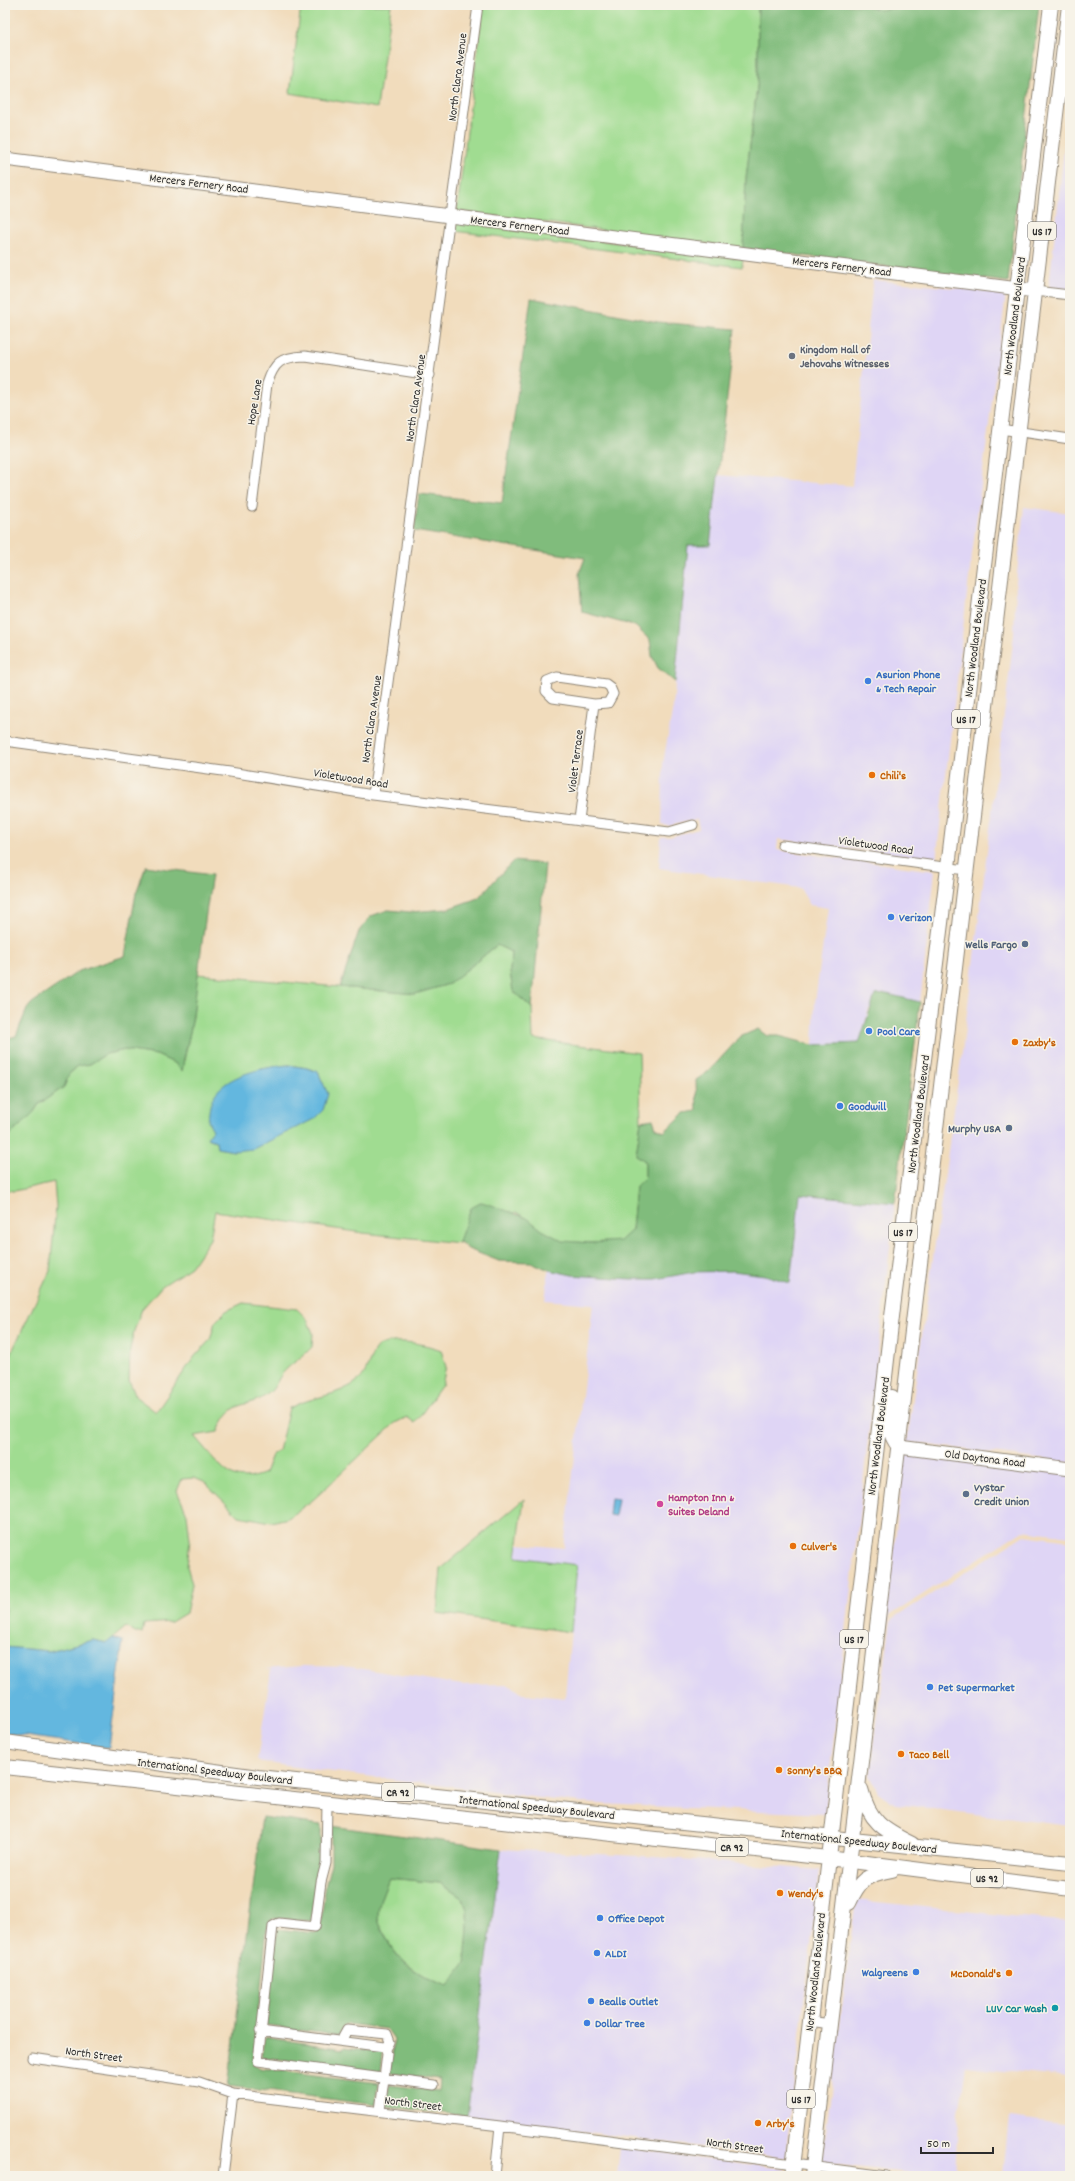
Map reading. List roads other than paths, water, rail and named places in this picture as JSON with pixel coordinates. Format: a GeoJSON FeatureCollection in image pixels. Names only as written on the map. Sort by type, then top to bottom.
{"type":"FeatureCollection","features":[{"type":"Feature","properties":{"kind":"main road","name":"North Woodland Boulevard"},"geometry":{"type":"LineString","coordinates":[[793,2170],[830,1838],[888,1347],[918,1117],[1051,5]]}},
{"type":"Feature","properties":{"kind":"main road","name":"North Woodland Boulevard"},"geometry":{"type":"LineString","coordinates":[[813,2172],[882,1595],[931,1159],[1069,5]]}},
{"type":"Feature","properties":{"kind":"main road"},"geometry":{"type":"LineString","coordinates":[[918,1117],[921,1144],[924,1151],[931,1159]]}},
{"type":"Feature","properties":{"kind":"main road"},"geometry":{"type":"LineString","coordinates":[[912,1161],[919,1164],[923,1170],[928,1190]]}},
{"type":"Feature","properties":{"kind":"main road"},"geometry":{"type":"LineString","coordinates":[[888,1347],[893,1389],[889,1429],[891,1438],[899,1447]]}},
{"type":"Feature","properties":{"kind":"main road"},"geometry":{"type":"LineString","coordinates":[[878,1439],[891,1456],[896,1473]]}},
{"type":"Feature","properties":{"kind":"main road"},"geometry":{"type":"LineString","coordinates":[[864,1549],[871,1578],[882,1595]]}},
{"type":"Feature","properties":{"kind":"main road","name":"International Speedway Boulevard"},"geometry":{"type":"LineString","coordinates":[[5,1742],[258,1777],[1070,1863]]}},
{"type":"Feature","properties":{"kind":"main road","name":"International Speedway Boulevard"},"geometry":{"type":"LineString","coordinates":[[5,1767],[850,1860],[1070,1889]]}},
{"type":"Feature","properties":{"kind":"main road"},"geometry":{"type":"LineString","coordinates":[[254,1794],[258,1777]]}},
{"type":"Feature","properties":{"kind":"main road"},"geometry":{"type":"LineString","coordinates":[[859,1781],[865,1805],[876,1822],[887,1832],[919,1848]]}},
{"type":"Feature","properties":{"kind":"main road"},"geometry":{"type":"LineString","coordinates":[[401,1811],[404,1793]]}},
{"type":"Feature","properties":{"kind":"main road"},"geometry":{"type":"LineString","coordinates":[[530,1825],[538,1807]]}},
{"type":"Feature","properties":{"kind":"main road"},"geometry":{"type":"LineString","coordinates":[[629,1816],[635,1836]]}},
{"type":"Feature","properties":{"kind":"main road"},"geometry":{"type":"LineString","coordinates":[[740,1848],[742,1828]]}},
{"type":"Feature","properties":{"kind":"main road","name":"US 92"},"geometry":{"type":"LineString","coordinates":[[844,1913],[856,1887],[865,1878],[872,1874],[904,1868]]}},
{"type":"Feature","properties":{"kind":"street","name":"North Clara Avenue"},"geometry":{"type":"LineString","coordinates":[[373,794],[430,375],[478,5]]}},
{"type":"Feature","properties":{"kind":"street"},"geometry":{"type":"LineString","coordinates":[[1034,143],[1052,146]]}},
{"type":"Feature","properties":{"kind":"street","name":"Mercers Fernery Road"},"geometry":{"type":"LineString","coordinates":[[5,159],[1035,291]]}},
{"type":"Feature","properties":{"kind":"street"},"geometry":{"type":"LineString","coordinates":[[1035,291],[1070,295]]}},
{"type":"Feature","properties":{"kind":"street","name":"Hope Lane"},"geometry":{"type":"LineString","coordinates":[[252,507],[267,384],[271,371],[278,362],[290,357],[305,356],[430,375]]}},
{"type":"Feature","properties":{"kind":"street"},"geometry":{"type":"LineString","coordinates":[[1000,429],[1070,439]]}},
{"type":"Feature","properties":{"kind":"street"},"geometry":{"type":"LineString","coordinates":[[983,571],[1002,573]]}},
{"type":"Feature","properties":{"kind":"street"},"geometry":{"type":"LineString","coordinates":[[557,677],[606,684],[610,687],[613,694],[608,703],[594,704],[553,698],[546,691],[547,681],[557,677]]}},
{"type":"Feature","properties":{"kind":"street","name":"Violet Terrace"},"geometry":{"type":"LineString","coordinates":[[579,821],[594,704]]}},
{"type":"Feature","properties":{"kind":"street","name":"Violetwood Road"},"geometry":{"type":"LineString","coordinates":[[5,741],[230,772],[373,794],[669,832],[693,825]]}},
{"type":"Feature","properties":{"kind":"street","name":"Violetwood Road"},"geometry":{"type":"LineString","coordinates":[[782,845],[966,870]]}},
{"type":"Feature","properties":{"kind":"street","name":"Old Daytona Road"},"geometry":{"type":"LineString","coordinates":[[899,1447],[1070,1469]]}},
{"type":"Feature","properties":{"kind":"street"},"geometry":{"type":"LineString","coordinates":[[327,1803],[326,1863],[321,1882],[315,1927],[279,1923],[273,1926],[257,2059],[260,2062],[434,2085]]}},
{"type":"Feature","properties":{"kind":"street"},"geometry":{"type":"LineString","coordinates":[[810,2021],[830,2024]]}},
{"type":"Feature","properties":{"kind":"street"},"geometry":{"type":"LineString","coordinates":[[341,2041],[347,2030],[387,2034],[390,2042],[386,2049],[385,2078],[380,2111]]}},
{"type":"Feature","properties":{"kind":"street"},"geometry":{"type":"LineString","coordinates":[[260,2031],[381,2046],[386,2049]]}},
{"type":"Feature","properties":{"kind":"street","name":"North Street"},"geometry":{"type":"LineString","coordinates":[[32,2058],[199,2082],[233,2094],[500,2126],[793,2170],[887,2176]]}},
{"type":"Feature","properties":{"kind":"street"},"geometry":{"type":"LineString","coordinates":[[223,2176],[233,2094]]}},
{"type":"Feature","properties":{"kind":"street"},"geometry":{"type":"LineString","coordinates":[[495,2176],[500,2126]]}},
{"type":"Feature","properties":{"kind":"water"},"geometry":{"type":"Polygon","coordinates":[[[288,1065],[307,1068],[318,1072],[328,1094],[323,1110],[314,1119],[253,1149],[234,1151],[217,1148],[216,1141],[207,1138],[213,1130],[208,1121],[211,1102],[217,1091],[234,1078],[256,1070],[288,1065]]]}},
{"type":"Feature","properties":{"kind":"water"},"geometry":{"type":"Polygon","coordinates":[[[611,1498],[618,1499],[615,1516],[609,1515],[611,1498]]]}},
{"type":"Feature","properties":{"kind":"water"},"geometry":{"type":"Polygon","coordinates":[[[113,1638],[123,1641],[109,1748],[5,1733],[5,1647],[49,1651],[93,1640],[107,1643],[113,1638]]]}},
{"type":"Feature","properties":{"kind":"place","name":"Kingdom Hall of Jehovahs Witnesses"},"geometry":{"type":"Point","coordinates":[792,356]}},
{"type":"Feature","properties":{"kind":"place","name":"Asurion Phone & Tech Repair"},"geometry":{"type":"Point","coordinates":[868,681]}},
{"type":"Feature","properties":{"kind":"place","name":"Chili's"},"geometry":{"type":"Point","coordinates":[872,775]}},
{"type":"Feature","properties":{"kind":"place","name":"Verizon"},"geometry":{"type":"Point","coordinates":[891,917]}},
{"type":"Feature","properties":{"kind":"place","name":"Wells Fargo"},"geometry":{"type":"Point","coordinates":[1025,944]}},
{"type":"Feature","properties":{"kind":"place","name":"Pool Care"},"geometry":{"type":"Point","coordinates":[869,1031]}},
{"type":"Feature","properties":{"kind":"place","name":"Zaxby's"},"geometry":{"type":"Point","coordinates":[1015,1042]}},
{"type":"Feature","properties":{"kind":"place","name":"Goodwill"},"geometry":{"type":"Point","coordinates":[840,1106]}},
{"type":"Feature","properties":{"kind":"place","name":"Murphy USA"},"geometry":{"type":"Point","coordinates":[1009,1128]}},
{"type":"Feature","properties":{"kind":"place","name":"VyStar Credit Union"},"geometry":{"type":"Point","coordinates":[966,1494]}},
{"type":"Feature","properties":{"kind":"place","name":"Hampton Inn & Suites Deland"},"geometry":{"type":"Point","coordinates":[660,1504]}},
{"type":"Feature","properties":{"kind":"place","name":"Culver's"},"geometry":{"type":"Point","coordinates":[793,1546]}},
{"type":"Feature","properties":{"kind":"place","name":"Pet Supermarket"},"geometry":{"type":"Point","coordinates":[930,1687]}},
{"type":"Feature","properties":{"kind":"place","name":"Taco Bell"},"geometry":{"type":"Point","coordinates":[901,1754]}},
{"type":"Feature","properties":{"kind":"place","name":"Sonny's BBQ"},"geometry":{"type":"Point","coordinates":[779,1770]}},
{"type":"Feature","properties":{"kind":"place","name":"Wendy's"},"geometry":{"type":"Point","coordinates":[780,1893]}},
{"type":"Feature","properties":{"kind":"place","name":"Office Depot"},"geometry":{"type":"Point","coordinates":[600,1918]}},
{"type":"Feature","properties":{"kind":"place","name":"ALDI"},"geometry":{"type":"Point","coordinates":[597,1953]}},
{"type":"Feature","properties":{"kind":"place","name":"Walgreens"},"geometry":{"type":"Point","coordinates":[916,1972]}},
{"type":"Feature","properties":{"kind":"place","name":"McDonald's"},"geometry":{"type":"Point","coordinates":[1009,1973]}},
{"type":"Feature","properties":{"kind":"place","name":"Bealls Outlet"},"geometry":{"type":"Point","coordinates":[591,2001]}},
{"type":"Feature","properties":{"kind":"place","name":"LUV Car Wash"},"geometry":{"type":"Point","coordinates":[1055,2008]}},
{"type":"Feature","properties":{"kind":"place","name":"Dollar Tree"},"geometry":{"type":"Point","coordinates":[587,2023]}},
{"type":"Feature","properties":{"kind":"place","name":"Arby's"},"geometry":{"type":"Point","coordinates":[758,2123]}}]}
